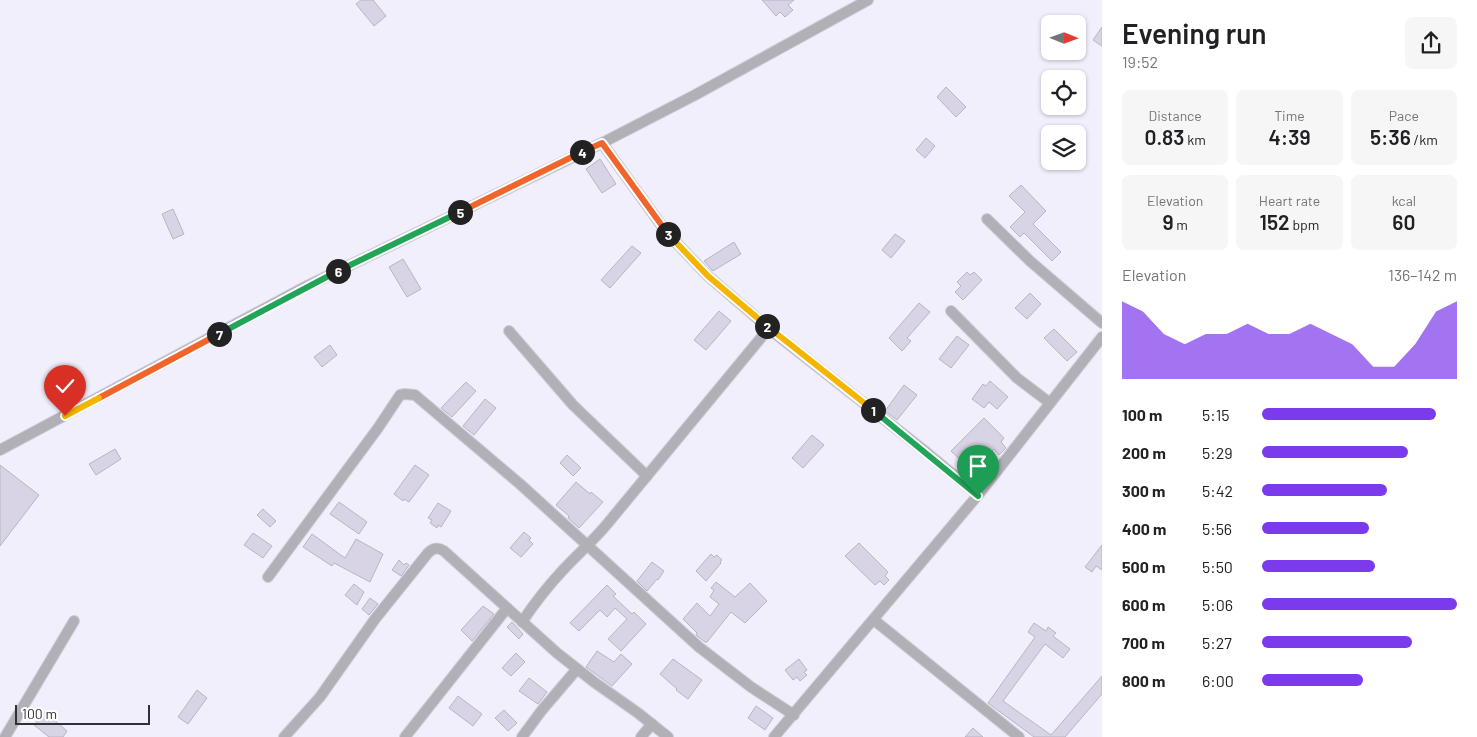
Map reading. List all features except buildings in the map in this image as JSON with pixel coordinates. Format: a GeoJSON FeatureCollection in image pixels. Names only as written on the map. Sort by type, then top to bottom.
{"type":"FeatureCollection","features":[{"type":"Feature","properties":{"kind":"street"},"geometry":{"type":"LineString","coordinates":[[0,450],[303,288],[602,143],[868,0]]}},
{"type":"Feature","properties":{"kind":"street"},"geometry":{"type":"LineString","coordinates":[[602,143],[667,233],[708,276],[769,328],[926,452],[978,496]]}},
{"type":"Feature","properties":{"kind":"street"},"geometry":{"type":"LineString","coordinates":[[987,219],[1030,261],[1102,324]]}},
{"type":"Feature","properties":{"kind":"street"},"geometry":{"type":"LineString","coordinates":[[951,310],[1017,378],[1050,403]]}},
{"type":"Feature","properties":{"kind":"street"},"geometry":{"type":"LineString","coordinates":[[522,622],[534,604],[562,571],[589,546],[769,328]]}},
{"type":"Feature","properties":{"kind":"street"},"geometry":{"type":"LineString","coordinates":[[509,331],[573,405],[647,476]]}},
{"type":"Feature","properties":{"kind":"street"},"geometry":{"type":"LineString","coordinates":[[774,737],[978,496],[1102,337]]}},
{"type":"Feature","properties":{"kind":"street"},"geometry":{"type":"LineString","coordinates":[[268,577],[400,395],[415,395],[520,484],[700,647],[751,687],[794,715]]}},
{"type":"Feature","properties":{"kind":"street"},"geometry":{"type":"LineString","coordinates":[[284,737],[320,697],[375,619],[431,550],[438,548],[444,551],[577,669],[668,737]]}},
{"type":"Feature","properties":{"kind":"street"},"geometry":{"type":"LineString","coordinates":[[405,737],[507,608]]}},
{"type":"Feature","properties":{"kind":"street"},"geometry":{"type":"LineString","coordinates":[[874,620],[1019,737]]}},
{"type":"Feature","properties":{"kind":"street"},"geometry":{"type":"LineString","coordinates":[[5,737],[74,621]]}},
{"type":"Feature","properties":{"kind":"street"},"geometry":{"type":"LineString","coordinates":[[522,737],[577,669]]}},
{"type":"Feature","properties":{"kind":"street"},"geometry":{"type":"LineString","coordinates":[[641,737],[652,724]]}},
{"type":"Feature","properties":{"kind":"route"},"geometry":{"type":"LineString","coordinates":[[65,416],[303,288],[602,143],[667,233],[708,276],[978,496]]}}]}
